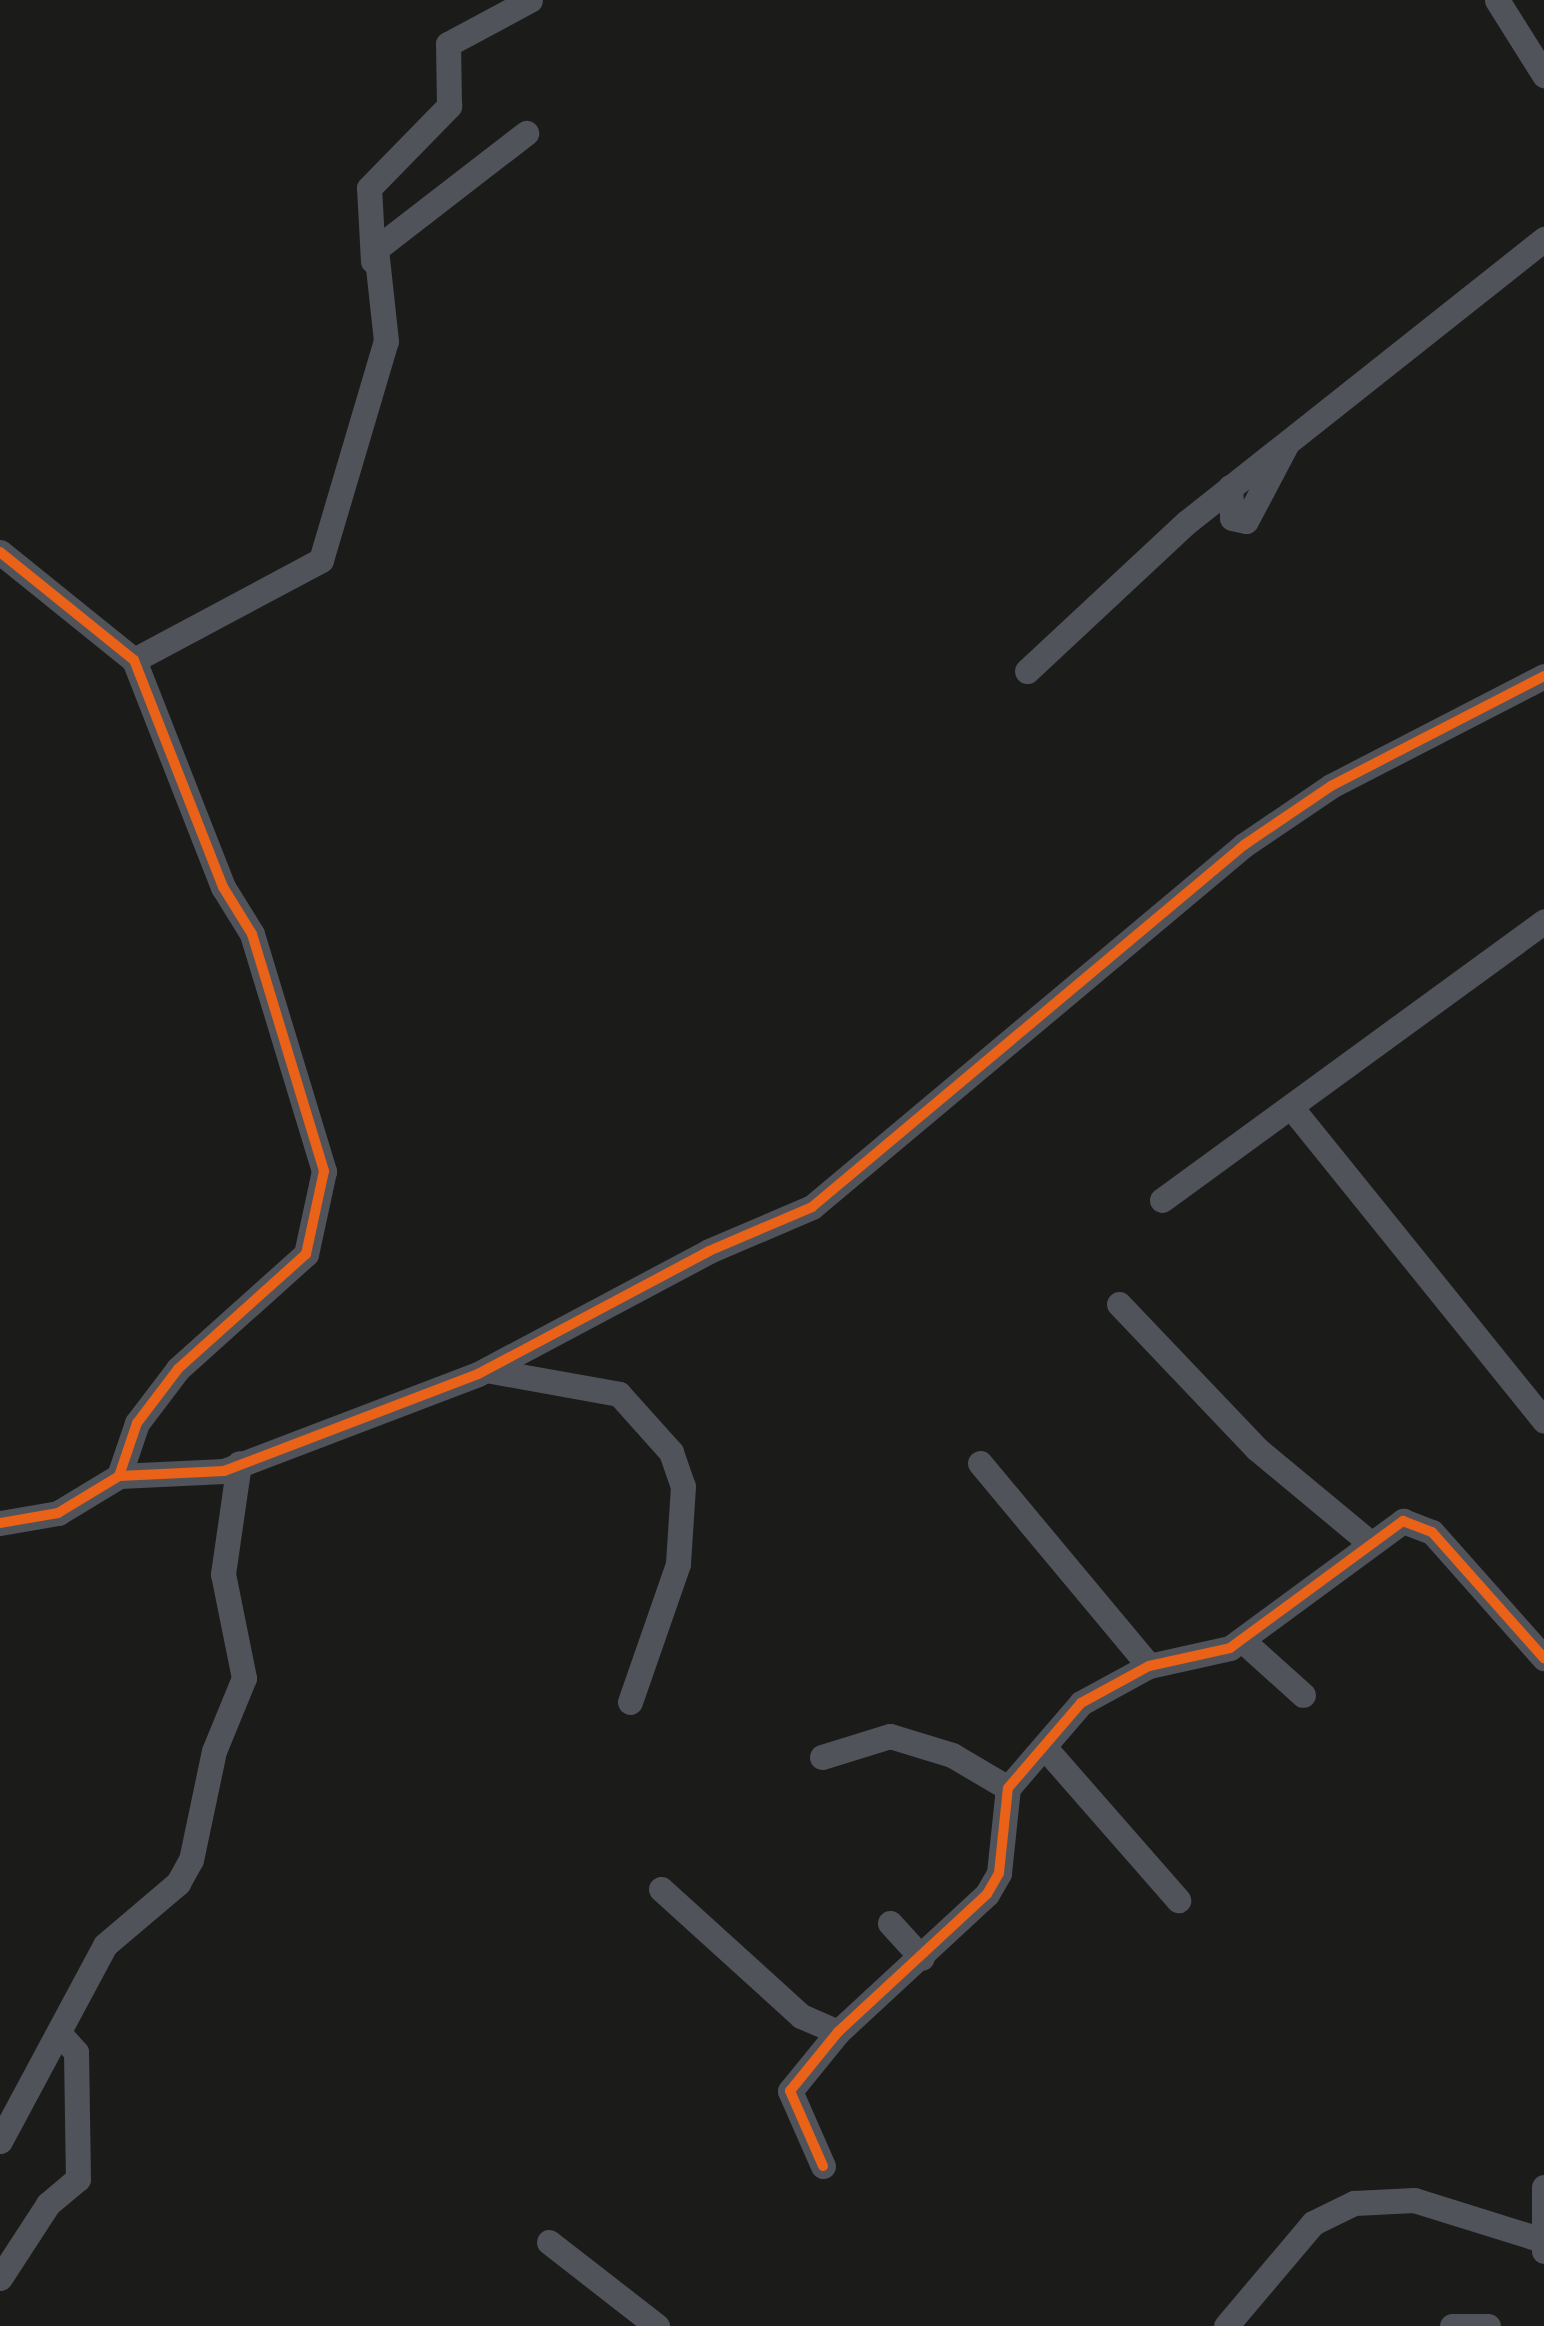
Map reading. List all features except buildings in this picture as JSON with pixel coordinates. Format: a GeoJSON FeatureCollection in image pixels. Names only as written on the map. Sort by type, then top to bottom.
{"type":"FeatureCollection","features":[{"type":"Feature","properties":{"kind":"street"},"geometry":{"type":"LineString","coordinates":[[134,660],[321,560],[386,342],[373,261],[369,188],[449,106],[448,44],[530,0]]}},
{"type":"Feature","properties":{"kind":"street"},"geometry":{"type":"LineString","coordinates":[[1496,0],[1517,12],[1544,75]]}},
{"type":"Feature","properties":{"kind":"street"},"geometry":{"type":"LineString","coordinates":[[373,261],[400,224],[526,133]]}},
{"type":"Feature","properties":{"kind":"street"},"geometry":{"type":"LineString","coordinates":[[1027,671],[1053,638],[1230,487],[1544,240]]}},
{"type":"Feature","properties":{"kind":"street"},"geometry":{"type":"LineString","coordinates":[[1230,487],[1232,518],[1246,522],[1287,440]]}},
{"type":"Feature","properties":{"kind":"street"},"geometry":{"type":"LineString","coordinates":[[0,552],[134,660],[223,887],[252,934],[324,1171],[306,1254],[178,1369],[137,1423],[119,1476]]}},
{"type":"Feature","properties":{"kind":"street"},"geometry":{"type":"LineString","coordinates":[[0,1523],[58,1514],[119,1476],[238,1463],[486,1370],[812,1207],[1244,845],[1332,786],[1544,676]]}},
{"type":"Feature","properties":{"kind":"street"},"geometry":{"type":"LineString","coordinates":[[1162,1200],[1544,921]]}},
{"type":"Feature","properties":{"kind":"street"},"geometry":{"type":"LineString","coordinates":[[1290,1107],[1544,1421]]}},
{"type":"Feature","properties":{"kind":"street"},"geometry":{"type":"LineString","coordinates":[[1119,1304],[1257,1449],[1369,1542]]}},
{"type":"Feature","properties":{"kind":"street"},"geometry":{"type":"LineString","coordinates":[[486,1370],[594,1383],[638,1407],[671,1452],[683,1486],[678,1564],[630,1702]]}},
{"type":"Feature","properties":{"kind":"street"},"geometry":{"type":"LineString","coordinates":[[0,2141],[105,1945],[178,1883],[191,1860],[214,1751],[244,1678],[222,1574],[238,1463]]}},
{"type":"Feature","properties":{"kind":"street"},"geometry":{"type":"LineString","coordinates":[[980,1463],[1149,1666]]}},
{"type":"Feature","properties":{"kind":"street"},"geometry":{"type":"LineString","coordinates":[[823,2166],[790,2091],[838,2032],[922,1958],[1000,1873],[1008,1788],[1081,1703],[1149,1666],[1242,1640],[1369,1542],[1403,1521],[1422,1524],[1544,1658]]}},
{"type":"Feature","properties":{"kind":"street"},"geometry":{"type":"LineString","coordinates":[[1242,1640],[1303,1695]]}},
{"type":"Feature","properties":{"kind":"street"},"geometry":{"type":"LineString","coordinates":[[822,1757],[890,1736],[952,1755],[1008,1788]]}},
{"type":"Feature","properties":{"kind":"street"},"geometry":{"type":"LineString","coordinates":[[1046,1748],[1178,1900]]}},
{"type":"Feature","properties":{"kind":"street"},"geometry":{"type":"LineString","coordinates":[[661,1890],[801,2016],[838,2032]]}},
{"type":"Feature","properties":{"kind":"street"},"geometry":{"type":"LineString","coordinates":[[890,1923],[922,1958]]}},
{"type":"Feature","properties":{"kind":"street"},"geometry":{"type":"LineString","coordinates":[[0,2278],[48,2204],[78,2178],[76,2052],[60,2034]]}},
{"type":"Feature","properties":{"kind":"street"},"geometry":{"type":"LineString","coordinates":[[1226,2326],[1313,2223],[1354,2202],[1414,2200],[1542,2245],[1544,2188]]}},
{"type":"Feature","properties":{"kind":"street"},"geometry":{"type":"LineString","coordinates":[[550,2242],[657,2326]]}},
{"type":"Feature","properties":{"kind":"street"},"geometry":{"type":"LineString","coordinates":[[1452,2326],[1488,2326]]}},
{"type":"Feature","properties":{"kind":"cycle path"},"geometry":{"type":"LineString","coordinates":[[0,552],[134,660],[223,887],[252,934],[324,1171],[306,1254],[178,1369],[137,1423],[119,1476]]}},
{"type":"Feature","properties":{"kind":"cycle path"},"geometry":{"type":"LineString","coordinates":[[0,1523],[58,1513],[119,1476],[224,1471],[478,1374],[709,1251],[812,1207],[1244,845],[1331,786],[1544,676]]}},
{"type":"Feature","properties":{"kind":"cycle path"},"geometry":{"type":"LineString","coordinates":[[823,2166],[790,2091],[838,2032],[987,1894],[999,1873],[1008,1788],[1081,1703],[1149,1666],[1230,1648],[1403,1521],[1432,1532],[1544,1658]]}}]}
